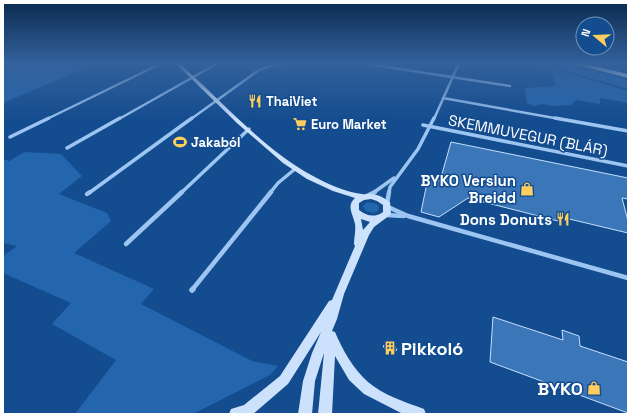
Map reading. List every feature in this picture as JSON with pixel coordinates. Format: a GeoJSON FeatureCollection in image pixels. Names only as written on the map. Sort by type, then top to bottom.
{"type":"FeatureCollection","features":[{"type":"Feature","properties":{"kind":"street"},"geometry":{"type":"LineString","coordinates":[[10,137],[122,82]]}},
{"type":"Feature","properties":{"kind":"street"},"geometry":{"type":"LineString","coordinates":[[67,148],[182,82]]}},
{"type":"Feature","properties":{"kind":"street"},"geometry":{"type":"LineString","coordinates":[[199,82],[249,130],[295,169],[344,197],[362,217],[367,218],[385,211],[408,216],[628,278]]}},
{"type":"Feature","properties":{"kind":"street"},"geometry":{"type":"LineString","coordinates":[[87,194],[242,82]]}},
{"type":"Feature","properties":{"kind":"street"},"geometry":{"type":"LineString","coordinates":[[305,414],[309,381],[332,319],[339,294],[358,246],[371,226],[385,211],[390,187],[418,149],[430,127],[450,82]]}},
{"type":"Feature","properties":{"kind":"street"},"geometry":{"type":"LineString","coordinates":[[488,82],[510,86]]}},
{"type":"Feature","properties":{"kind":"street"},"geometry":{"type":"LineString","coordinates":[[442,98],[628,131]]}},
{"type":"Feature","properties":{"kind":"street","name":"SKEMMUVEGUR (BLÁR)"},"geometry":{"type":"LineString","coordinates":[[423,125],[628,166]]}},
{"type":"Feature","properties":{"kind":"street"},"geometry":{"type":"LineString","coordinates":[[126,244],[249,130]]}},
{"type":"Feature","properties":{"kind":"street"},"geometry":{"type":"LineString","coordinates":[[192,290],[278,183],[295,169]]}},
{"type":"Feature","properties":{"kind":"street"},"geometry":{"type":"LineString","coordinates":[[358,246],[359,225],[354,209],[356,200],[378,190],[398,176]]}},
{"type":"Feature","properties":{"kind":"street"},"geometry":{"type":"LineString","coordinates":[[328,187],[346,194],[376,197],[385,211],[408,216]]}},
{"type":"Feature","properties":{"kind":"street"},"geometry":{"type":"LineString","coordinates":[[236,414],[248,410],[284,380],[339,294]]}},
{"type":"Feature","properties":{"kind":"street"},"geometry":{"type":"LineString","coordinates":[[325,414],[332,319]]}},
{"type":"Feature","properties":{"kind":"street"},"geometry":{"type":"LineString","coordinates":[[331,337],[363,387],[387,400],[419,414]]}},
{"type":"Feature","properties":{"kind":"shaded area"},"geometry":{"type":"Polygon","coordinates":[[[3,82],[51,82],[3,103],[3,82]]]}},
{"type":"Feature","properties":{"kind":"shaded area"},"geometry":{"type":"Polygon","coordinates":[[[555,82],[599,82],[628,91],[628,103],[600,98],[600,104],[577,100],[570,105],[554,106],[542,104],[534,106],[527,103],[525,88],[556,86],[555,82]]]}},
{"type":"Feature","properties":{"kind":"shaded area"},"geometry":{"type":"Polygon","coordinates":[[[606,82],[628,82],[628,89],[606,82]]]}},
{"type":"Feature","properties":{"kind":"shaded area"},"geometry":{"type":"Polygon","coordinates":[[[25,152],[61,154],[82,176],[59,194],[107,213],[111,221],[74,253],[154,289],[141,304],[252,361],[278,366],[270,375],[193,414],[75,414],[116,360],[52,324],[71,303],[3,273],[3,256],[17,246],[3,243],[3,159],[9,161],[25,152]]]}},
{"type":"Feature","properties":{"kind":"shaded area"},"geometry":{"type":"Polygon","coordinates":[[[367,202],[377,204],[379,207],[378,211],[374,213],[366,211],[363,206],[367,202]]]}},
{"type":"Feature","properties":{"kind":"building","name":"BYKO Verslun Breidd"},"geometry":{"type":"Polygon","coordinates":[[[451,142],[628,178],[628,199],[622,198],[628,221],[628,233],[561,217],[562,222],[468,198],[439,217],[421,212],[428,178],[440,181],[451,142]]]}},
{"type":"Feature","properties":{"kind":"building","name":"BYKO"},"geometry":{"type":"Polygon","coordinates":[[[493,317],[563,340],[562,330],[579,336],[580,346],[628,362],[628,413],[490,362],[493,317]]]}},
{"type":"Feature","properties":{"kind":"building","name":"Pikkoló"},"geometry":{"type":"Polygon","coordinates":[[[391,341],[397,350],[389,354],[383,346],[391,341]]]}},
{"type":"Feature","properties":{"kind":"place","name":"ThaiViet"},"geometry":{"type":"Point","coordinates":[255,101]}},
{"type":"Feature","properties":{"kind":"place","name":"Euro Market"},"geometry":{"type":"Point","coordinates":[300,124]}},
{"type":"Feature","properties":{"kind":"place","name":"Jakaból"},"geometry":{"type":"Point","coordinates":[180,142]}},
{"type":"Feature","properties":{"kind":"place","name":"BYKO Verslun Breidd"},"geometry":{"type":"Point","coordinates":[527,189]}},
{"type":"Feature","properties":{"kind":"place","name":"Dons Donuts"},"geometry":{"type":"Point","coordinates":[563,219]}},
{"type":"Feature","properties":{"kind":"place","name":"Pikkoló"},"geometry":{"type":"Point","coordinates":[390,348]}},
{"type":"Feature","properties":{"kind":"place","name":"BYKO"},"geometry":{"type":"Point","coordinates":[594,388]}}]}
